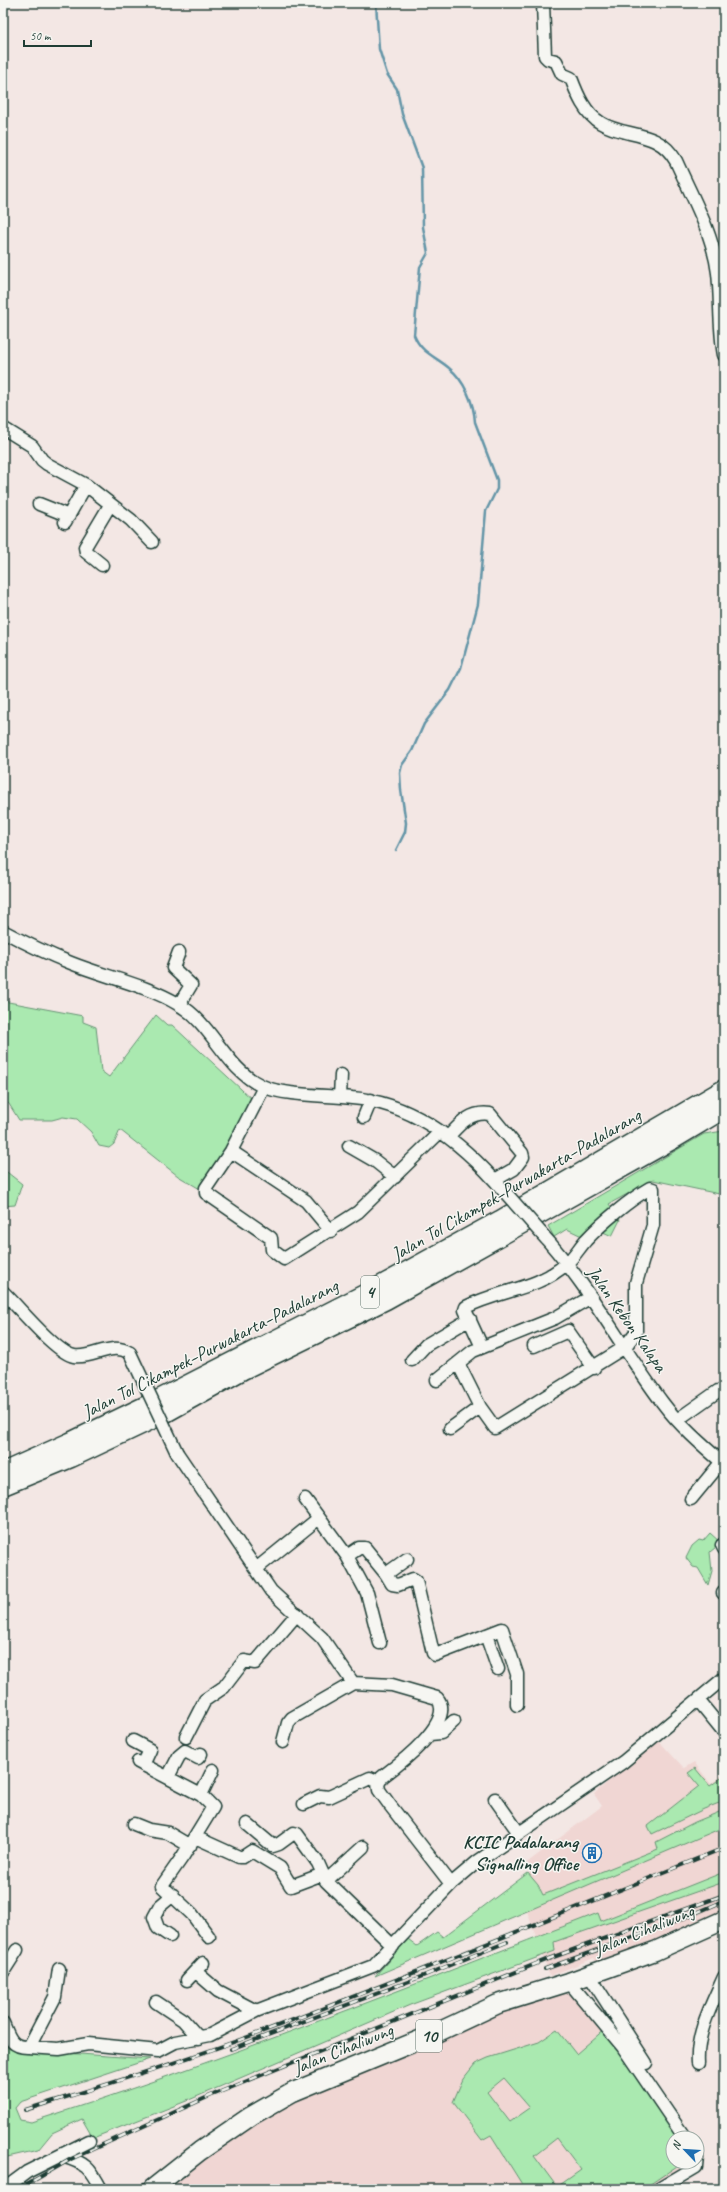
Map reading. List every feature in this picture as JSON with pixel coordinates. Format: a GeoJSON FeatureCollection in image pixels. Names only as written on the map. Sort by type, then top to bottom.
{"type":"FeatureCollection","features":[{"type":"Feature","properties":{"kind":"highway","name":"Jalan Tol Cikampek–Purwakarta–Padalarang"},"geometry":{"type":"LineString","coordinates":[[3,1472],[70,1442],[150,1403],[378,1287],[500,1220],[724,1089]]}},
{"type":"Feature","properties":{"kind":"highway","name":"Jalan Tol Cikampek–Purwakarta–Padalarang"},"geometry":{"type":"LineString","coordinates":[[3,1486],[71,1458],[164,1414],[243,1370],[386,1300],[674,1139],[724,1109]]}},
{"type":"Feature","properties":{"kind":"highway","name":"Jalan Cihaliwung"},"geometry":{"type":"LineString","coordinates":[[152,2189],[200,2151],[251,2116],[293,2092],[434,2034],[498,2004],[569,1982],[655,1951],[724,1920]]}},
{"type":"Feature","properties":{"kind":"street"},"geometry":{"type":"LineString","coordinates":[[543,3],[545,56],[548,59],[556,61],[562,74],[571,78],[583,104],[600,123],[644,135],[670,152],[676,161],[703,220],[714,253],[718,272],[721,336],[724,356]]}},
{"type":"Feature","properties":{"kind":"street"},"geometry":{"type":"LineString","coordinates":[[3,428],[32,446],[42,460],[47,464],[86,485],[131,520],[152,542]]}},
{"type":"Feature","properties":{"kind":"street"},"geometry":{"type":"LineString","coordinates":[[39,504],[67,519],[86,485]]}},
{"type":"Feature","properties":{"kind":"street"},"geometry":{"type":"LineString","coordinates":[[102,565],[86,552],[85,547],[110,505]]}},
{"type":"Feature","properties":{"kind":"street"},"geometry":{"type":"LineString","coordinates":[[3,932],[71,963],[146,990],[179,1005],[199,1022],[247,1077],[264,1087],[231,1151],[206,1188],[206,1193],[271,1238],[272,1250],[282,1258],[286,1259],[358,1212],[444,1134],[466,1118],[480,1114],[490,1114],[522,1153],[523,1157],[514,1169],[495,1180]]}},
{"type":"Feature","properties":{"kind":"street"},"geometry":{"type":"LineString","coordinates":[[179,952],[173,968],[191,985],[179,1005]]}},
{"type":"Feature","properties":{"kind":"street"},"geometry":{"type":"LineString","coordinates":[[340,1097],[341,1075]]}},
{"type":"Feature","properties":{"kind":"street","name":"Jalan Kebon Kalapa"},"geometry":{"type":"LineString","coordinates":[[264,1087],[295,1092],[371,1100],[398,1108],[444,1134],[468,1152],[495,1180],[566,1264],[591,1297],[662,1402],[677,1420],[723,1462]]}},
{"type":"Feature","properties":{"kind":"street"},"geometry":{"type":"LineString","coordinates":[[364,1117],[371,1100]]}},
{"type":"Feature","properties":{"kind":"street"},"geometry":{"type":"LineString","coordinates":[[349,1146],[375,1161],[395,1177]]}},
{"type":"Feature","properties":{"kind":"street"},"geometry":{"type":"LineString","coordinates":[[231,1151],[306,1201],[331,1231]]}},
{"type":"Feature","properties":{"kind":"street"},"geometry":{"type":"LineString","coordinates":[[458,1363],[480,1407],[492,1426],[498,1428],[625,1347],[636,1332],[636,1283],[653,1225],[653,1190],[650,1188],[643,1192],[620,1210],[587,1239],[566,1264],[536,1284],[467,1306],[465,1310],[482,1347]]}},
{"type":"Feature","properties":{"kind":"street"},"geometry":{"type":"LineString","coordinates":[[3,1292],[52,1342],[70,1354],[78,1356],[117,1348],[130,1353],[177,1453],[271,1590],[322,1638],[353,1684]]}},
{"type":"Feature","properties":{"kind":"street"},"geometry":{"type":"LineString","coordinates":[[438,1380],[473,1351],[555,1318],[591,1297]]}},
{"type":"Feature","properties":{"kind":"street"},"geometry":{"type":"LineString","coordinates":[[412,1360],[426,1345],[470,1319]]}},
{"type":"Feature","properties":{"kind":"street"},"geometry":{"type":"LineString","coordinates":[[534,1346],[568,1331],[594,1368]]}},
{"type":"Feature","properties":{"kind":"street"},"geometry":{"type":"LineString","coordinates":[[677,1420],[718,1391]]}},
{"type":"Feature","properties":{"kind":"street"},"geometry":{"type":"LineString","coordinates":[[450,1429],[480,1407]]}},
{"type":"Feature","properties":{"kind":"street"},"geometry":{"type":"LineString","coordinates":[[691,1499],[723,1462]]}},
{"type":"Feature","properties":{"kind":"street"},"geometry":{"type":"LineString","coordinates":[[305,1499],[347,1556],[369,1599],[380,1643]]}},
{"type":"Feature","properties":{"kind":"street"},"geometry":{"type":"LineString","coordinates":[[256,1569],[319,1518]]}},
{"type":"Feature","properties":{"kind":"street"},"geometry":{"type":"LineString","coordinates":[[347,1556],[359,1548],[365,1548],[386,1574],[392,1584],[395,1585],[413,1580],[416,1581],[436,1655],[500,1629],[504,1631],[517,1674],[516,1705]]}},
{"type":"Feature","properties":{"kind":"street"},"geometry":{"type":"LineString","coordinates":[[386,1574],[407,1559]]}},
{"type":"Feature","properties":{"kind":"street"},"geometry":{"type":"LineString","coordinates":[[186,1737],[205,1700],[224,1686],[244,1661],[255,1663],[297,1614]]}},
{"type":"Feature","properties":{"kind":"street"},"geometry":{"type":"LineString","coordinates":[[486,1635],[498,1669]]}},
{"type":"Feature","properties":{"kind":"street"},"geometry":{"type":"LineString","coordinates":[[3,2023],[14,2044],[20,2048],[29,2047],[59,2049],[88,2044],[158,2051],[175,2042],[210,2035],[256,2011],[373,1966],[394,1946],[451,1884],[477,1862],[624,1762],[724,1678]]}},
{"type":"Feature","properties":{"kind":"street"},"geometry":{"type":"LineString","coordinates":[[283,1742],[288,1723],[292,1718],[353,1684],[392,1685],[435,1697],[439,1701],[439,1716],[425,1742],[378,1782]]}},
{"type":"Feature","properties":{"kind":"street"},"geometry":{"type":"LineString","coordinates":[[698,1700],[724,1732]]}},
{"type":"Feature","properties":{"kind":"street"},"geometry":{"type":"LineString","coordinates":[[430,1734],[442,1732],[454,1721]]}},
{"type":"Feature","properties":{"kind":"street"},"geometry":{"type":"LineString","coordinates":[[133,1741],[150,1750],[140,1764],[201,1795],[212,1808],[192,1842],[162,1886],[192,1914],[209,1937]]}},
{"type":"Feature","properties":{"kind":"street"},"geometry":{"type":"LineString","coordinates":[[168,1777],[181,1753],[185,1751],[198,1758],[201,1754]]}},
{"type":"Feature","properties":{"kind":"street"},"geometry":{"type":"LineString","coordinates":[[201,1795],[213,1770]]}},
{"type":"Feature","properties":{"kind":"street"},"geometry":{"type":"LineString","coordinates":[[304,1804],[320,1796],[331,1796],[370,1778],[378,1782],[380,1790],[389,1804],[451,1884]]}},
{"type":"Feature","properties":{"kind":"street"},"geometry":{"type":"LineString","coordinates":[[495,1799],[519,1833]]}},
{"type":"Feature","properties":{"kind":"street"},"geometry":{"type":"LineString","coordinates":[[134,1824],[148,1830],[168,1833],[243,1858],[252,1852],[280,1868],[291,1886],[325,1878],[363,1847]]}},
{"type":"Feature","properties":{"kind":"street"},"geometry":{"type":"LineString","coordinates":[[247,1824],[272,1846],[279,1844],[294,1833],[297,1834],[310,1852],[325,1878],[394,1946]]}},
{"type":"Feature","properties":{"kind":"street"},"geometry":{"type":"LineString","coordinates":[[170,1936],[158,1928],[154,1917],[160,1906],[173,1895]]}},
{"type":"Feature","properties":{"kind":"street"},"geometry":{"type":"LineString","coordinates":[[3,1972],[17,1950]]}},
{"type":"Feature","properties":{"kind":"street"},"geometry":{"type":"LineString","coordinates":[[29,2047],[55,1997],[59,1969]]}},
{"type":"Feature","properties":{"kind":"street"},"geometry":{"type":"LineString","coordinates":[[196,1972],[218,1991],[256,2011]]}},
{"type":"Feature","properties":{"kind":"street"},"geometry":{"type":"LineString","coordinates":[[589,1974],[646,2063]]}},
{"type":"Feature","properties":{"kind":"street"},"geometry":{"type":"LineString","coordinates":[[698,2063],[698,2052],[704,2023],[724,1977]]}},
{"type":"Feature","properties":{"kind":"street"},"geometry":{"type":"LineString","coordinates":[[569,1982],[623,2046],[680,2130]]}},
{"type":"Feature","properties":{"kind":"street"},"geometry":{"type":"LineString","coordinates":[[156,2002],[183,2020],[199,2038]]}},
{"type":"Feature","properties":{"kind":"street"},"geometry":{"type":"LineString","coordinates":[[4,2188],[27,2172],[89,2142]]}},
{"type":"Feature","properties":{"kind":"street"},"geometry":{"type":"LineString","coordinates":[[62,2156],[71,2159],[91,2170],[101,2189]]}},
{"type":"Feature","properties":{"kind":"street"},"geometry":{"type":"LineString","coordinates":[[659,2189],[691,2170]]}},
{"type":"Feature","properties":{"kind":"shaded area"},"geometry":{"type":"Polygon","coordinates":[[[657,1739],[684,1768],[694,1762],[711,1784],[724,1773],[724,1913],[599,1967],[594,1958],[550,1976],[517,1883],[530,1872],[524,1865],[602,1806],[594,1794],[657,1739]]]}},
{"type":"Feature","properties":{"kind":"shaded area"},"geometry":{"type":"Polygon","coordinates":[[[585,1991],[681,2130],[665,2130],[665,2170],[679,2170],[651,2189],[158,2189],[287,2099],[539,1998],[585,1991]]]}},
{"type":"Feature","properties":{"kind":"green space"},"geometry":{"type":"Polygon","coordinates":[[[3,1001],[83,1016],[83,1022],[96,1027],[101,1071],[109,1077],[156,1015],[167,1025],[172,1025],[253,1100],[222,1156],[200,1189],[178,1176],[120,1130],[114,1144],[109,1148],[99,1146],[91,1132],[77,1119],[63,1117],[52,1120],[19,1120],[9,1104],[3,1098],[3,1001]]]}},
{"type":"Feature","properties":{"kind":"green space"},"geometry":{"type":"Polygon","coordinates":[[[724,1131],[724,1162],[721,1165],[720,1178],[724,1182],[724,1195],[653,1180],[609,1204],[620,1220],[612,1236],[594,1228],[586,1238],[567,1229],[554,1237],[548,1226],[704,1134],[724,1131]]]}},
{"type":"Feature","properties":{"kind":"green space"},"geometry":{"type":"Polygon","coordinates":[[[3,1169],[22,1184],[15,1205],[3,1206],[3,1169]]]}},
{"type":"Feature","properties":{"kind":"green space"},"geometry":{"type":"Polygon","coordinates":[[[710,1533],[721,1543],[710,1552],[712,1571],[708,1585],[698,1568],[693,1567],[686,1558],[692,1546],[699,1540],[703,1541],[710,1533]]]}},
{"type":"Feature","properties":{"kind":"green space"},"geometry":{"type":"Polygon","coordinates":[[[695,1768],[710,1786],[724,1776],[724,1801],[652,1834],[648,1826],[699,1786],[688,1773],[695,1768]]]}},
{"type":"Feature","properties":{"kind":"green space"},"geometry":{"type":"Polygon","coordinates":[[[724,1810],[724,1827],[375,1976],[408,1939],[417,1946],[437,1932],[443,1937],[528,1873],[538,1885],[543,1895],[658,1849],[656,1842],[695,1822],[724,1810]]]}},
{"type":"Feature","properties":{"kind":"green space"},"geometry":{"type":"Polygon","coordinates":[[[724,1872],[724,1882],[554,1942],[555,1951],[410,2005],[189,2100],[93,2138],[82,2119],[52,2133],[38,2150],[3,2158],[3,2040],[9,2049],[150,2059],[20,2102],[15,2108],[20,2120],[31,2122],[174,2074],[245,2048],[387,1995],[598,1913],[601,1921],[724,1872]]]}},
{"type":"Feature","properties":{"kind":"green space"},"geometry":{"type":"Polygon","coordinates":[[[606,2028],[676,2130],[665,2130],[665,2170],[671,2170],[643,2189],[525,2189],[491,2135],[482,2140],[453,2102],[463,2079],[475,2064],[488,2058],[539,2042],[557,2030],[576,2054],[606,2028]],[[504,2078],[487,2092],[510,2122],[530,2108],[504,2078]],[[557,2138],[534,2156],[557,2187],[581,2170],[557,2138]]]}},
{"type":"Feature","properties":{"kind":"waterway"},"geometry":{"type":"LineString","coordinates":[[376,3],[379,49],[387,74],[397,89],[402,114],[422,168],[423,227],[428,253],[420,267],[414,335],[420,346],[449,368],[464,385],[473,407],[475,422],[497,480],[497,489],[486,511],[478,604],[461,668],[450,690],[424,724],[412,751],[402,765],[400,773],[401,790],[406,823],[405,832],[396,850]]}},
{"type":"Feature","properties":{"kind":"railway"},"geometry":{"type":"LineString","coordinates":[[25,2110],[168,2065],[312,2013],[724,1848]]}},
{"type":"Feature","properties":{"kind":"railway"},"geometry":{"type":"LineString","coordinates":[[19,2189],[71,2159],[210,2096],[548,1959],[724,1895]]}},
{"type":"Feature","properties":{"kind":"railway"},"geometry":{"type":"LineString","coordinates":[[545,1969],[677,1921],[724,1901]]}},
{"type":"Feature","properties":{"kind":"railway"},"geometry":{"type":"LineString","coordinates":[[231,2049],[423,1976],[507,1942]]}},
{"type":"Feature","properties":{"kind":"place","name":"KCIC Padalarang Signalling Office"},"geometry":{"type":"Point","coordinates":[592,1853]}}]}
